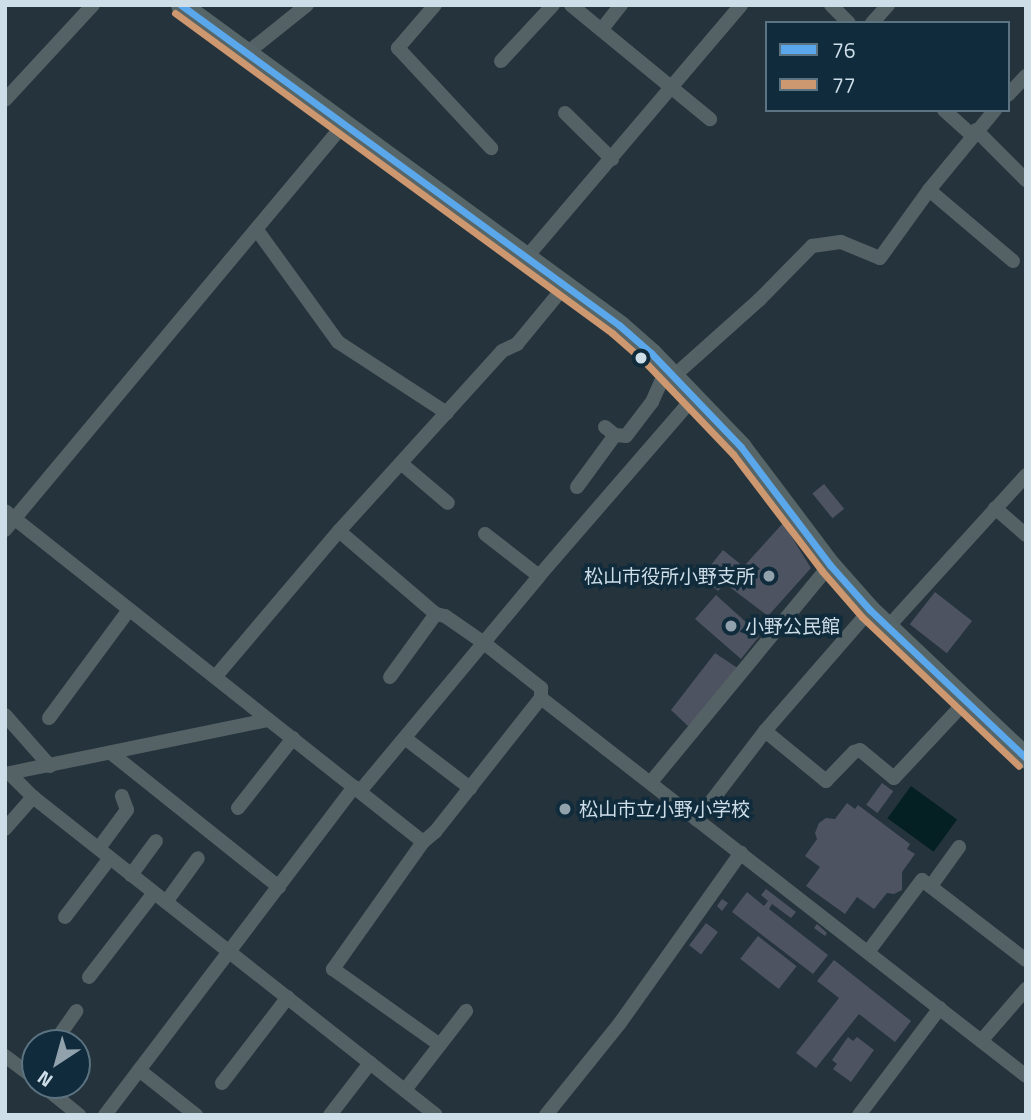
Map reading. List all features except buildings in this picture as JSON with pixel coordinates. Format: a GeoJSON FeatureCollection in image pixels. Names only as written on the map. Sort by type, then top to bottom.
{"type":"FeatureCollection","features":[{"type":"Feature","properties":{"kind":"main road"},"geometry":{"type":"LineString","coordinates":[[181,5],[619,326],[673,373],[741,447],[830,565],[870,610],[1026,758]]}},
{"type":"Feature","properties":{"kind":"street"},"geometry":{"type":"LineString","coordinates":[[5,100],[93,5]]}},
{"type":"Feature","properties":{"kind":"street"},"geometry":{"type":"LineString","coordinates":[[247,53],[307,5]]}},
{"type":"Feature","properties":{"kind":"street"},"geometry":{"type":"LineString","coordinates":[[435,5],[398,48],[491,148]]}},
{"type":"Feature","properties":{"kind":"street"},"geometry":{"type":"LineString","coordinates":[[501,61],[553,5]]}},
{"type":"Feature","properties":{"kind":"street"},"geometry":{"type":"LineString","coordinates":[[571,5],[710,119]]}},
{"type":"Feature","properties":{"kind":"street"},"geometry":{"type":"LineString","coordinates":[[602,29],[621,5]]}},
{"type":"Feature","properties":{"kind":"street"},"geometry":{"type":"LineString","coordinates":[[525,259],[741,5]]}},
{"type":"Feature","properties":{"kind":"street"},"geometry":{"type":"LineString","coordinates":[[831,5],[847,21]]}},
{"type":"Feature","properties":{"kind":"street"},"geometry":{"type":"LineString","coordinates":[[874,21],[888,5]]}},
{"type":"Feature","properties":{"kind":"street"},"geometry":{"type":"LineString","coordinates":[[1010,93],[1026,76]]}},
{"type":"Feature","properties":{"kind":"street"},"geometry":{"type":"LineString","coordinates":[[947,112],[1026,180]]}},
{"type":"Feature","properties":{"kind":"street"},"geometry":{"type":"LineString","coordinates":[[577,488],[610,431],[626,436],[653,402],[661,382],[758,300],[812,246],[841,242],[880,258],[929,190],[993,112]]}},
{"type":"Feature","properties":{"kind":"street"},"geometry":{"type":"LineString","coordinates":[[565,113],[612,159]]}},
{"type":"Feature","properties":{"kind":"street"},"geometry":{"type":"LineString","coordinates":[[5,530],[11,515],[257,230],[343,125]]}},
{"type":"Feature","properties":{"kind":"street"},"geometry":{"type":"LineString","coordinates":[[929,190],[1013,261]]}},
{"type":"Feature","properties":{"kind":"street"},"geometry":{"type":"LineString","coordinates":[[257,230],[338,342],[447,413]]}},
{"type":"Feature","properties":{"kind":"street"},"geometry":{"type":"LineString","coordinates":[[216,676],[339,531],[502,351],[517,344],[564,287]]}},
{"type":"Feature","properties":{"kind":"street"},"geometry":{"type":"LineString","coordinates":[[105,1115],[229,950],[357,789],[405,739],[539,576],[695,396]]}},
{"type":"Feature","properties":{"kind":"street"},"geometry":{"type":"LineString","coordinates":[[402,464],[448,503]]}},
{"type":"Feature","properties":{"kind":"street"},"geometry":{"type":"LineString","coordinates":[[887,628],[1026,475]]}},
{"type":"Feature","properties":{"kind":"street"},"geometry":{"type":"LineString","coordinates":[[995,508],[1026,535]]}},
{"type":"Feature","properties":{"kind":"street"},"geometry":{"type":"LineString","coordinates":[[11,515],[423,842]]}},
{"type":"Feature","properties":{"kind":"street"},"geometry":{"type":"LineString","coordinates":[[339,531],[436,614],[445,615],[541,688],[541,698],[470,788],[423,842],[333,968],[440,1045]]}},
{"type":"Feature","properties":{"kind":"street"},"geometry":{"type":"LineString","coordinates":[[485,534],[539,576]]}},
{"type":"Feature","properties":{"kind":"street"},"geometry":{"type":"LineString","coordinates":[[651,782],[830,565]]}},
{"type":"Feature","properties":{"kind":"street"},"geometry":{"type":"LineString","coordinates":[[49,718],[129,610]]}},
{"type":"Feature","properties":{"kind":"street"},"geometry":{"type":"LineString","coordinates":[[697,820],[765,732],[870,610]]}},
{"type":"Feature","properties":{"kind":"street"},"geometry":{"type":"LineString","coordinates":[[390,677],[436,614]]}},
{"type":"Feature","properties":{"kind":"street"},"geometry":{"type":"LineString","coordinates":[[541,698],[1026,1076]]}},
{"type":"Feature","properties":{"kind":"street"},"geometry":{"type":"LineString","coordinates":[[765,732],[825,781],[854,752],[860,750],[894,778],[965,702]]}},
{"type":"Feature","properties":{"kind":"street"},"geometry":{"type":"LineString","coordinates":[[5,715],[50,766]]}},
{"type":"Feature","properties":{"kind":"street"},"geometry":{"type":"LineString","coordinates":[[8,775],[269,720]]}},
{"type":"Feature","properties":{"kind":"street"},"geometry":{"type":"LineString","coordinates":[[238,808],[293,738]]}},
{"type":"Feature","properties":{"kind":"street"},"geometry":{"type":"LineString","coordinates":[[405,739],[470,788]]}},
{"type":"Feature","properties":{"kind":"street"},"geometry":{"type":"LineString","coordinates":[[111,753],[279,887]]}},
{"type":"Feature","properties":{"kind":"street"},"geometry":{"type":"LineString","coordinates":[[8,775],[436,1115]]}},
{"type":"Feature","properties":{"kind":"street"},"geometry":{"type":"LineString","coordinates":[[65,916],[127,810],[122,796]]}},
{"type":"Feature","properties":{"kind":"street"},"geometry":{"type":"LineString","coordinates":[[5,829],[33,797]]}},
{"type":"Feature","properties":{"kind":"street"},"geometry":{"type":"LineString","coordinates":[[131,875],[156,841]]}},
{"type":"Feature","properties":{"kind":"street"},"geometry":{"type":"LineString","coordinates":[[931,886],[960,847]]}},
{"type":"Feature","properties":{"kind":"street"},"geometry":{"type":"LineString","coordinates":[[548,1114],[620,1023],[741,853]]}},
{"type":"Feature","properties":{"kind":"street"},"geometry":{"type":"LineString","coordinates":[[89,978],[198,858]]}},
{"type":"Feature","properties":{"kind":"street"},"geometry":{"type":"LineString","coordinates":[[868,952],[922,880],[1026,960]]}},
{"type":"Feature","properties":{"kind":"street"},"geometry":{"type":"LineString","coordinates":[[981,1041],[1026,989]]}},
{"type":"Feature","properties":{"kind":"street"},"geometry":{"type":"LineString","coordinates":[[222,1083],[288,997]]}},
{"type":"Feature","properties":{"kind":"street"},"geometry":{"type":"LineString","coordinates":[[859,1115],[940,1008]]}},
{"type":"Feature","properties":{"kind":"street"},"geometry":{"type":"LineString","coordinates":[[64,1029],[76,1011]]}},
{"type":"Feature","properties":{"kind":"street"},"geometry":{"type":"LineString","coordinates":[[405,1090],[466,1011]]}},
{"type":"Feature","properties":{"kind":"street"},"geometry":{"type":"LineString","coordinates":[[5,1056],[21,1068]]}},
{"type":"Feature","properties":{"kind":"street"},"geometry":{"type":"LineString","coordinates":[[330,1115],[370,1063]]}},
{"type":"Feature","properties":{"kind":"street"},"geometry":{"type":"LineString","coordinates":[[139,1070],[196,1115]]}},
{"type":"Feature","properties":{"kind":"street"},"geometry":{"type":"LineString","coordinates":[[59,1099],[79,1115]]}},
{"type":"Feature","properties":{"kind":"shaded area"},"geometry":{"type":"Polygon","coordinates":[[[911,786],[957,820],[934,852],[887,818],[911,786]]]}},
{"type":"Feature","properties":{"kind":"transit line","name":"76"},"geometry":{"type":"LineString","coordinates":[[181,5],[619,325],[651,353],[741,447],[830,565],[870,610],[1026,758]]}},
{"type":"Feature","properties":{"kind":"transit line","name":"77"},"geometry":{"type":"LineString","coordinates":[[175,13],[612,333],[644,361],[733,454],[822,571],[862,617],[1019,766]]}},
{"type":"Feature","properties":{"kind":"place","name":"松山市役所小野支所"},"geometry":{"type":"Point","coordinates":[769,576]}},
{"type":"Feature","properties":{"kind":"place","name":"小野公民館"},"geometry":{"type":"Point","coordinates":[731,626]}},
{"type":"Feature","properties":{"kind":"place","name":"松山市立小野小学校"},"geometry":{"type":"Point","coordinates":[565,809]}}]}
